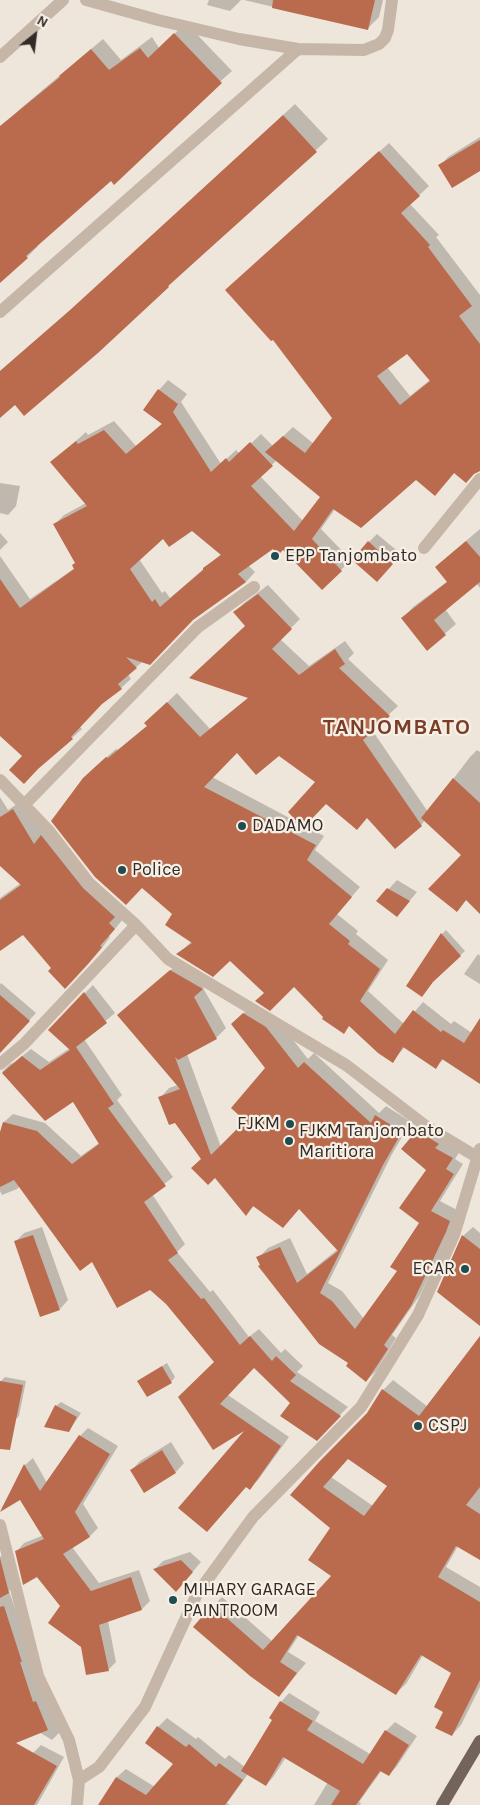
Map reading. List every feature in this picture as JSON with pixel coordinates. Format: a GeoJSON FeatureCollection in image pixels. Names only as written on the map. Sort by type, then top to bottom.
{"type":"FeatureCollection","features":[{"type":"Feature","properties":{"kind":"main road"},"geometry":{"type":"LineString","coordinates":[[442,1805],[480,1740]]}},
{"type":"Feature","properties":{"kind":"street"},"geometry":{"type":"LineString","coordinates":[[0,57],[63,0]]}},
{"type":"Feature","properties":{"kind":"street"},"geometry":{"type":"LineString","coordinates":[[86,0],[158,20],[239,39],[298,50],[364,50],[372,48],[385,38],[388,30],[392,0]]}},
{"type":"Feature","properties":{"kind":"street"},"geometry":{"type":"LineString","coordinates":[[0,312],[298,50]]}},
{"type":"Feature","properties":{"kind":"street"},"geometry":{"type":"LineString","coordinates":[[424,548],[480,479]]}},
{"type":"Feature","properties":{"kind":"street"},"geometry":{"type":"LineString","coordinates":[[24,805],[198,628],[254,587]]}},
{"type":"Feature","properties":{"kind":"street"},"geometry":{"type":"LineString","coordinates":[[0,780],[49,831],[89,883],[136,925],[168,959],[346,1065],[427,1127],[478,1153],[454,1235],[418,1315],[361,1407],[253,1517],[197,1594],[145,1707],[99,1767],[79,1780]]}},
{"type":"Feature","properties":{"kind":"street"},"geometry":{"type":"LineString","coordinates":[[0,1064],[24,1044],[136,925]]}},
{"type":"Feature","properties":{"kind":"street"},"geometry":{"type":"LineString","coordinates":[[0,1525],[38,1676],[69,1740],[79,1780],[77,1805]]}},
{"type":"Feature","properties":{"kind":"building"},"geometry":{"type":"Polygon","coordinates":[[[273,0],[375,0],[368,30],[272,8],[273,0]]]}},
{"type":"Feature","properties":{"kind":"building"},"geometry":{"type":"Polygon","coordinates":[[[174,33],[222,83],[114,185],[111,181],[26,256],[28,258],[0,283],[0,126],[91,49],[109,70],[140,48],[148,58],[174,33]]]}},
{"type":"Feature","properties":{"kind":"building"},"geometry":{"type":"Polygon","coordinates":[[[283,115],[317,152],[168,286],[98,353],[24,416],[15,405],[0,418],[0,371],[69,311],[283,115]]]}},
{"type":"Feature","properties":{"kind":"building"},"geometry":{"type":"Polygon","coordinates":[[[480,140],[480,171],[452,188],[438,165],[480,140]]]}},
{"type":"Feature","properties":{"kind":"building"},"geometry":{"type":"Polygon","coordinates":[[[379,151],[420,196],[401,213],[430,245],[428,247],[472,306],[459,316],[480,344],[480,471],[474,474],[466,483],[454,473],[435,496],[416,480],[361,528],[333,509],[312,539],[342,571],[322,590],[283,550],[278,555],[273,549],[238,574],[246,582],[193,620],[150,665],[126,657],[137,668],[118,684],[122,689],[102,704],[71,737],[73,739],[38,769],[24,784],[9,770],[22,756],[0,736],[0,579],[20,608],[74,569],[72,565],[75,563],[53,524],[87,506],[50,462],[76,441],[78,444],[104,430],[126,454],[162,424],[143,410],[158,389],[178,404],[173,412],[211,472],[226,458],[229,462],[250,442],[273,466],[251,486],[294,531],[320,497],[265,452],[283,436],[305,453],[332,418],[273,340],[271,341],[225,290],[379,151]],[[407,354],[377,376],[400,405],[430,381],[407,354]],[[192,531],[169,547],[163,539],[130,569],[152,602],[155,599],[160,607],[203,568],[221,555],[192,531]]]}},
{"type":"Feature","properties":{"kind":"building"},"geometry":{"type":"Polygon","coordinates":[[[368,541],[393,564],[377,582],[352,560],[368,541]]]}},
{"type":"Feature","properties":{"kind":"building"},"geometry":{"type":"Polygon","coordinates":[[[466,541],[480,557],[480,582],[434,620],[446,635],[427,651],[401,618],[447,582],[435,567],[466,541]]]}},
{"type":"Feature","properties":{"kind":"building"},"geometry":{"type":"Polygon","coordinates":[[[258,594],[292,629],[272,649],[299,675],[335,649],[345,664],[339,668],[390,716],[363,740],[422,826],[395,849],[367,818],[357,830],[326,804],[303,828],[288,812],[315,782],[279,756],[256,775],[237,753],[204,787],[316,845],[307,860],[352,897],[329,924],[350,941],[348,944],[380,969],[360,1001],[395,1034],[413,1010],[441,1032],[443,1030],[464,1043],[480,1018],[480,1084],[442,1059],[436,1069],[403,1047],[393,1063],[378,1053],[349,1026],[344,1034],[322,1019],[323,1017],[294,987],[270,1011],[255,1001],[264,993],[230,961],[213,977],[176,954],[192,943],[165,925],[172,914],[142,888],[126,905],[95,877],[51,821],[83,778],[106,757],[108,758],[147,726],[144,723],[167,702],[200,737],[248,698],[189,678],[245,626],[233,612],[258,594]]]}},
{"type":"Feature","properties":{"kind":"building"},"geometry":{"type":"Polygon","coordinates":[[[453,778],[480,803],[480,914],[466,900],[457,912],[428,889],[461,855],[421,818],[453,778]]]}},
{"type":"Feature","properties":{"kind":"building"},"geometry":{"type":"Polygon","coordinates":[[[13,809],[34,844],[41,835],[83,888],[115,917],[109,923],[115,929],[100,946],[102,947],[89,963],[65,989],[48,971],[51,968],[23,935],[0,951],[0,900],[21,885],[0,866],[0,817],[13,809]]]}},
{"type":"Feature","properties":{"kind":"building"},"geometry":{"type":"Polygon","coordinates":[[[387,888],[410,901],[397,917],[376,901],[387,888]]]}},
{"type":"Feature","properties":{"kind":"building"},"geometry":{"type":"Polygon","coordinates":[[[441,933],[461,956],[433,982],[422,997],[406,986],[441,933]]]}},
{"type":"Feature","properties":{"kind":"building"},"geometry":{"type":"Polygon","coordinates":[[[170,970],[203,989],[194,997],[217,1039],[178,1060],[175,1057],[211,1155],[245,1121],[231,1108],[265,1068],[231,1024],[243,1013],[266,1027],[298,1068],[304,1062],[371,1123],[375,1115],[402,1132],[383,1165],[320,1293],[332,1301],[355,1329],[397,1271],[390,1267],[419,1223],[399,1208],[426,1170],[401,1149],[417,1130],[439,1144],[435,1148],[453,1158],[446,1169],[454,1174],[431,1211],[450,1221],[446,1232],[411,1306],[384,1345],[388,1349],[366,1382],[346,1366],[348,1363],[319,1344],[258,1266],[260,1265],[256,1257],[280,1247],[297,1283],[338,1251],[299,1209],[283,1228],[253,1206],[246,1216],[215,1178],[208,1185],[191,1168],[201,1159],[175,1123],[169,1125],[158,1097],[180,1089],[117,1015],[170,970]]]}},
{"type":"Feature","properties":{"kind":"building"},"geometry":{"type":"Polygon","coordinates":[[[84,992],[107,1023],[76,1047],[114,1104],[108,1108],[166,1186],[144,1202],[178,1253],[168,1260],[201,1299],[204,1298],[240,1345],[250,1336],[272,1361],[276,1356],[296,1375],[290,1381],[341,1416],[317,1441],[280,1416],[290,1403],[254,1368],[220,1404],[281,1446],[250,1490],[246,1487],[207,1532],[178,1508],[244,1431],[213,1450],[178,1397],[214,1362],[166,1304],[150,1290],[117,1308],[92,1262],[80,1271],[14,1180],[0,1187],[0,1132],[3,1122],[37,1131],[72,1164],[99,1144],[73,1102],[45,1121],[2,1073],[22,1056],[40,1070],[70,1050],[48,1030],[84,992]]]}},
{"type":"Feature","properties":{"kind":"building"},"geometry":{"type":"Polygon","coordinates":[[[0,995],[30,1021],[0,1053],[0,995]]]}},
{"type":"Feature","properties":{"kind":"building"},"geometry":{"type":"Polygon","coordinates":[[[33,1235],[60,1310],[40,1317],[14,1241],[33,1235]]]}},
{"type":"Feature","properties":{"kind":"building","name":"ECAR"},"geometry":{"type":"Polygon","coordinates":[[[462,1235],[480,1249],[480,1326],[437,1292],[462,1235]]]}},
{"type":"Feature","properties":{"kind":"building"},"geometry":{"type":"Polygon","coordinates":[[[480,1336],[480,1487],[466,1505],[480,1514],[480,1560],[456,1546],[438,1577],[480,1602],[480,1680],[452,1736],[435,1728],[443,1712],[434,1707],[451,1673],[421,1655],[396,1695],[297,1635],[280,1662],[297,1673],[279,1697],[250,1676],[193,1627],[212,1605],[263,1650],[331,1576],[308,1560],[330,1528],[290,1495],[367,1413],[382,1389],[419,1416],[480,1336]],[[348,1459],[323,1487],[364,1516],[387,1486],[348,1459]]]}},
{"type":"Feature","properties":{"kind":"building"},"geometry":{"type":"Polygon","coordinates":[[[162,1366],[172,1383],[147,1397],[137,1381],[162,1366]]]}},
{"type":"Feature","properties":{"kind":"building"},"geometry":{"type":"Polygon","coordinates":[[[0,1381],[23,1385],[10,1450],[0,1449],[0,1381]]]}},
{"type":"Feature","properties":{"kind":"building"},"geometry":{"type":"Polygon","coordinates":[[[55,1405],[77,1417],[69,1432],[44,1427],[55,1405]]]}},
{"type":"Feature","properties":{"kind":"building"},"geometry":{"type":"Polygon","coordinates":[[[79,1435],[110,1454],[75,1512],[90,1537],[63,1554],[91,1591],[131,1577],[142,1610],[99,1625],[109,1671],[86,1675],[81,1647],[48,1623],[60,1606],[37,1577],[23,1585],[15,1551],[44,1539],[20,1500],[0,1512],[24,1464],[40,1491],[79,1435]]]}},
{"type":"Feature","properties":{"kind":"building"},"geometry":{"type":"Polygon","coordinates":[[[162,1450],[176,1473],[144,1493],[130,1470],[162,1450]]]}},
{"type":"Feature","properties":{"kind":"building"},"geometry":{"type":"Polygon","coordinates":[[[0,1558],[9,1593],[0,1598],[0,1558]]]}},
{"type":"Feature","properties":{"kind":"building"},"geometry":{"type":"Polygon","coordinates":[[[181,1560],[193,1572],[176,1592],[153,1569],[181,1560]]]}},
{"type":"Feature","properties":{"kind":"building"},"geometry":{"type":"Polygon","coordinates":[[[4,1606],[33,1702],[36,1701],[48,1730],[16,1743],[57,1766],[34,1805],[0,1805],[0,1607],[4,1606]]]}},
{"type":"Feature","properties":{"kind":"building"},"geometry":{"type":"Polygon","coordinates":[[[280,1701],[313,1721],[307,1730],[363,1764],[385,1730],[409,1745],[389,1776],[380,1771],[356,1805],[331,1805],[340,1791],[283,1757],[266,1786],[241,1771],[272,1720],[269,1718],[280,1701]]]}},
{"type":"Feature","properties":{"kind":"building"},"geometry":{"type":"Polygon","coordinates":[[[157,1726],[186,1747],[189,1744],[216,1767],[219,1763],[243,1780],[225,1805],[98,1805],[116,1777],[146,1795],[173,1764],[145,1743],[157,1726]]]}},
{"type":"Feature","properties":{"kind":"place","name":"EPP Tanjombato"},"geometry":{"type":"Point","coordinates":[275,556]}},
{"type":"Feature","properties":{"kind":"place","name":"DADAMO"},"geometry":{"type":"Point","coordinates":[242,826]}},
{"type":"Feature","properties":{"kind":"place","name":"Police"},"geometry":{"type":"Point","coordinates":[122,870]}},
{"type":"Feature","properties":{"kind":"place","name":"FJKM"},"geometry":{"type":"Point","coordinates":[290,1124]}},
{"type":"Feature","properties":{"kind":"place","name":"FJKM Tanjombato Maritiora"},"geometry":{"type":"Point","coordinates":[289,1141]}},
{"type":"Feature","properties":{"kind":"place","name":"ECAR"},"geometry":{"type":"Point","coordinates":[465,1269]}},
{"type":"Feature","properties":{"kind":"place","name":"CSPJ"},"geometry":{"type":"Point","coordinates":[418,1426]}},
{"type":"Feature","properties":{"kind":"place","name":"MIHARY GARAGE PAINTROOM"},"geometry":{"type":"Point","coordinates":[173,1600]}},
{"type":"Feature","properties":{"kind":"district","name":"TANJOMBATO"},"geometry":{"type":"Point","coordinates":[397,728]}}]}
